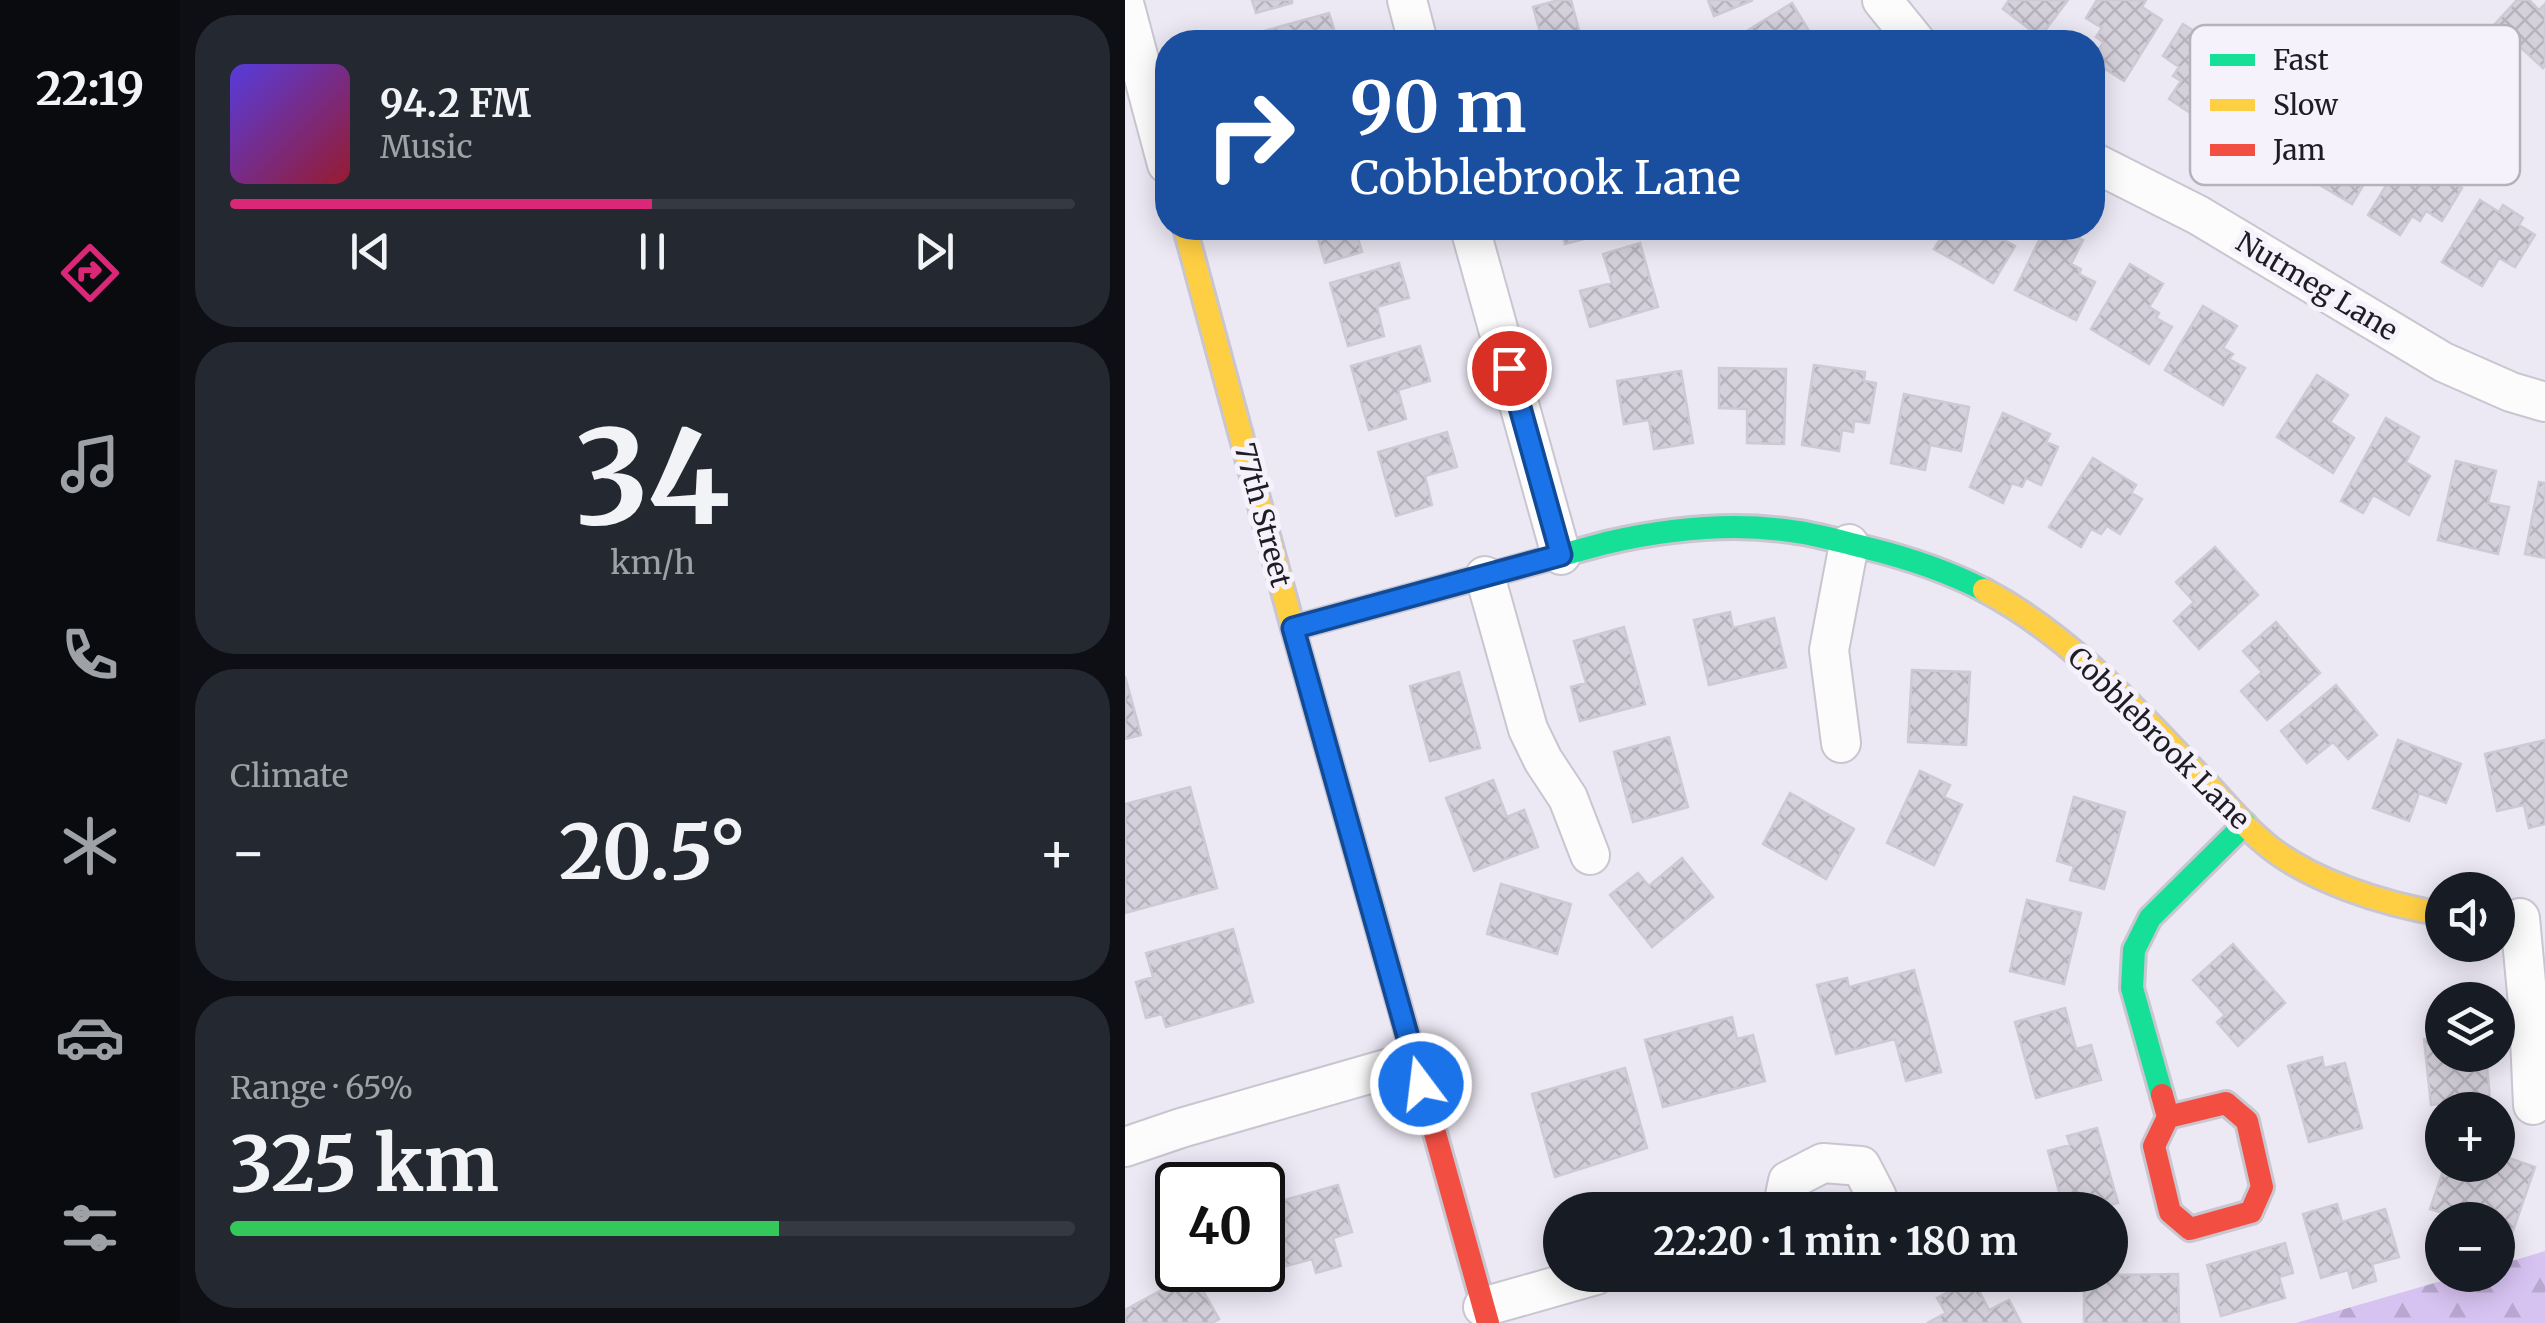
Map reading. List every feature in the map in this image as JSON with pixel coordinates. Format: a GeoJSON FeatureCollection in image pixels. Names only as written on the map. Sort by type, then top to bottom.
{"type":"FeatureCollection","features":[{"type":"Feature","properties":{"kind":"street"},"geometry":{"type":"LineString","coordinates":[[1407,0],[1416,30]]}},
{"type":"Feature","properties":{"kind":"street"},"geometry":{"type":"LineString","coordinates":[[1881,0],[1906,30]]}},
{"type":"Feature","properties":{"kind":"street"},"geometry":{"type":"LineString","coordinates":[[1125,8],[1155,119]]}},
{"type":"Feature","properties":{"kind":"street","name":"Nutmeg Lane"},"geometry":{"type":"LineString","coordinates":[[2105,168],[2199,215],[2443,362],[2511,392],[2545,402]]}},
{"type":"Feature","properties":{"kind":"street","name":"77th Street"},"geometry":{"type":"LineString","coordinates":[[1188,240],[1485,1315]]}},
{"type":"Feature","properties":{"kind":"street"},"geometry":{"type":"LineString","coordinates":[[1473,240],[1561,555]]}},
{"type":"Feature","properties":{"kind":"street","name":"Cobblebrook Lane"},"geometry":{"type":"LineString","coordinates":[[1293,628],[1619,540],[1707,529],[1810,534],[1911,559],[1991,594],[2047,629],[2111,683],[2262,842],[2317,875],[2376,900],[2425,910]]}},
{"type":"Feature","properties":{"kind":"street"},"geometry":{"type":"LineString","coordinates":[[1841,743],[1829,650],[1849,544]]}},
{"type":"Feature","properties":{"kind":"street"},"geometry":{"type":"LineString","coordinates":[[1485,576],[1528,729],[1568,798],[1591,855]]}},
{"type":"Feature","properties":{"kind":"street"},"geometry":{"type":"LineString","coordinates":[[2167,1118],[2226,1102],[2247,1121],[2262,1188],[2251,1212],[2190,1229],[2170,1212],[2154,1146],[2167,1118],[2132,988],[2134,950],[2150,918],[2245,824]]}},
{"type":"Feature","properties":{"kind":"street"},"geometry":{"type":"LineString","coordinates":[[2521,915],[2533,1105]]}},
{"type":"Feature","properties":{"kind":"street"},"geometry":{"type":"LineString","coordinates":[[1125,1146],[1414,1061]]}},
{"type":"Feature","properties":{"kind":"street"},"geometry":{"type":"LineString","coordinates":[[1786,1192],[1788,1181],[1823,1163],[1861,1166],[1874,1192]]}},
{"type":"Feature","properties":{"kind":"street"},"geometry":{"type":"LineString","coordinates":[[1485,1315],[1548,1292]]}},
{"type":"Feature","properties":{"kind":"green space"},"geometry":{"type":"Polygon","coordinates":[[[2545,1251],[2545,1323],[2296,1323],[2425,1286],[2425,1292],[2515,1292],[2515,1260],[2545,1251]]]}},
{"type":"Feature","properties":{"kind":"building"},"geometry":{"type":"Polygon","coordinates":[[[1252,0],[1292,0],[1292,3],[1256,13],[1252,0]]]}},
{"type":"Feature","properties":{"kind":"building"},"geometry":{"type":"Polygon","coordinates":[[[1571,0],[1579,30],[1539,30],[1533,7],[1571,0]]]}},
{"type":"Feature","properties":{"kind":"building"},"geometry":{"type":"Polygon","coordinates":[[[1708,0],[1753,0],[1714,16],[1708,0]]]}},
{"type":"Feature","properties":{"kind":"building"},"geometry":{"type":"Polygon","coordinates":[[[2009,0],[2068,0],[2045,30],[2031,30],[2003,9],[2009,0]]]}},
{"type":"Feature","properties":{"kind":"building"},"geometry":{"type":"Polygon","coordinates":[[[2097,0],[2146,0],[2142,7],[2162,20],[2124,81],[2105,69],[2105,30],[2086,18],[2097,0]]]}},
{"type":"Feature","properties":{"kind":"building"},"geometry":{"type":"Polygon","coordinates":[[[2517,0],[2529,0],[2539,10],[2545,4],[2545,66],[2520,47],[2520,25],[2495,24],[2517,0]]]}},
{"type":"Feature","properties":{"kind":"building"},"geometry":{"type":"Polygon","coordinates":[[[1792,3],[1808,30],[1748,30],[1792,3]]]}},
{"type":"Feature","properties":{"kind":"building"},"geometry":{"type":"Polygon","coordinates":[[[1329,13],[1334,30],[1267,30],[1329,13]]]}},
{"type":"Feature","properties":{"kind":"building"},"geometry":{"type":"Polygon","coordinates":[[[2183,24],[2190,28],[2190,113],[2169,99],[2181,81],[2173,76],[2179,67],[2163,56],[2183,24]]]}},
{"type":"Feature","properties":{"kind":"building"},"geometry":{"type":"Polygon","coordinates":[[[2320,185],[2363,185],[2352,204],[2320,185]]]}},
{"type":"Feature","properties":{"kind":"building"},"geometry":{"type":"Polygon","coordinates":[[[2386,185],[2462,188],[2442,221],[2426,211],[2420,221],[2412,216],[2400,235],[2368,215],[2386,185]]]}},
{"type":"Feature","properties":{"kind":"building"},"geometry":{"type":"Polygon","coordinates":[[[2480,200],[2499,212],[2503,205],[2523,218],[2519,225],[2535,235],[2515,267],[2499,258],[2482,286],[2442,262],[2480,200]]]}},
{"type":"Feature","properties":{"kind":"building"},"geometry":{"type":"Polygon","coordinates":[[[1318,240],[1358,240],[1362,252],[1325,263],[1318,240]]]}},
{"type":"Feature","properties":{"kind":"building"},"geometry":{"type":"Polygon","coordinates":[[[1940,240],[2004,240],[2015,246],[1993,283],[1934,249],[1940,240]]]}},
{"type":"Feature","properties":{"kind":"building"},"geometry":{"type":"Polygon","coordinates":[[[2039,240],[2083,240],[2071,264],[2081,269],[2079,274],[2095,282],[2076,320],[2015,290],[2039,240]]]}},
{"type":"Feature","properties":{"kind":"building"},"geometry":{"type":"Polygon","coordinates":[[[1640,243],[1658,307],[1590,327],[1580,291],[1612,283],[1603,254],[1640,243]]]}},
{"type":"Feature","properties":{"kind":"building"},"geometry":{"type":"Polygon","coordinates":[[[1399,263],[1409,298],[1377,307],[1384,336],[1348,346],[1330,283],[1399,263]]]}},
{"type":"Feature","properties":{"kind":"building"},"geometry":{"type":"Polygon","coordinates":[[[2130,264],[2163,284],[2149,307],[2159,313],[2156,318],[2172,327],[2149,364],[2091,329],[2130,264]]]}},
{"type":"Feature","properties":{"kind":"building"},"geometry":{"type":"Polygon","coordinates":[[[2203,306],[2237,326],[2223,348],[2233,354],[2229,359],[2245,368],[2223,405],[2165,370],[2203,306]]]}},
{"type":"Feature","properties":{"kind":"building"},"geometry":{"type":"Polygon","coordinates":[[[1420,346],[1430,381],[1398,390],[1406,419],[1369,430],[1351,366],[1420,346]]]}},
{"type":"Feature","properties":{"kind":"building"},"geometry":{"type":"Polygon","coordinates":[[[1814,365],[1865,372],[1864,381],[1876,383],[1869,423],[1854,421],[1853,432],[1842,430],[1839,451],[1802,445],[1814,365]]]}},
{"type":"Feature","properties":{"kind":"building"},"geometry":{"type":"Polygon","coordinates":[[[1719,368],[1786,369],[1784,444],[1747,443],[1747,409],[1719,408],[1719,368]]]}},
{"type":"Feature","properties":{"kind":"building"},"geometry":{"type":"Polygon","coordinates":[[[1681,371],[1693,443],[1654,449],[1649,420],[1624,424],[1617,381],[1681,371]]]}},
{"type":"Feature","properties":{"kind":"building"},"geometry":{"type":"Polygon","coordinates":[[[2317,375],[2348,395],[2330,422],[2354,438],[2333,473],[2277,437],[2317,375]]]}},
{"type":"Feature","properties":{"kind":"building"},"geometry":{"type":"Polygon","coordinates":[[[1904,394],[1969,407],[1961,451],[1930,445],[1925,470],[1891,463],[1904,394]]]}},
{"type":"Feature","properties":{"kind":"building"},"geometry":{"type":"Polygon","coordinates":[[[2003,413],[2050,434],[2046,442],[2058,447],[2041,485],[2026,478],[2022,487],[2012,483],[2003,503],[1970,487],[2003,413]]]}},
{"type":"Feature","properties":{"kind":"building"},"geometry":{"type":"Polygon","coordinates":[[[2386,418],[2419,437],[2406,462],[2430,476],[2409,515],[2373,495],[2363,513],[2341,501],[2386,418]]]}},
{"type":"Feature","properties":{"kind":"building"},"geometry":{"type":"Polygon","coordinates":[[[1447,432],[1457,467],[1425,476],[1432,505],[1396,516],[1378,452],[1447,432]]]}},
{"type":"Feature","properties":{"kind":"building"},"geometry":{"type":"Polygon","coordinates":[[[2093,458],[2136,485],[2131,493],[2142,499],[2120,534],[2107,526],[2101,534],[2091,529],[2081,547],[2049,527],[2093,458]]]}},
{"type":"Feature","properties":{"kind":"building"},"geometry":{"type":"Polygon","coordinates":[[[2456,461],[2496,471],[2488,503],[2509,507],[2498,554],[2438,540],[2456,461]]]}},
{"type":"Feature","properties":{"kind":"building"},"geometry":{"type":"Polygon","coordinates":[[[2539,482],[2545,483],[2545,558],[2525,554],[2539,482]]]}},
{"type":"Feature","properties":{"kind":"building"},"geometry":{"type":"Polygon","coordinates":[[[2215,547],[2258,595],[2199,649],[2174,621],[2194,602],[2176,582],[2215,547]]]}},
{"type":"Feature","properties":{"kind":"building"},"geometry":{"type":"Polygon","coordinates":[[[1730,612],[1733,628],[1774,618],[1786,667],[1709,685],[1694,620],[1730,612]]]}},
{"type":"Feature","properties":{"kind":"building"},"geometry":{"type":"Polygon","coordinates":[[[2276,622],[2320,673],[2267,720],[2241,691],[2262,672],[2243,651],[2276,622]]]}},
{"type":"Feature","properties":{"kind":"building"},"geometry":{"type":"Polygon","coordinates":[[[1624,627],[1645,704],[1580,721],[1571,687],[1586,683],[1574,641],[1624,627]]]}},
{"type":"Feature","properties":{"kind":"building"},"geometry":{"type":"Polygon","coordinates":[[[1912,670],[1970,672],[1966,745],[1908,742],[1912,670]]]}},
{"type":"Feature","properties":{"kind":"building"},"geometry":{"type":"Polygon","coordinates":[[[1459,672],[1480,748],[1430,761],[1410,686],[1459,672]]]}},
{"type":"Feature","properties":{"kind":"building"},"geometry":{"type":"Polygon","coordinates":[[[1125,676],[1141,735],[1125,739],[1125,676]]]}},
{"type":"Feature","properties":{"kind":"building"},"geometry":{"type":"Polygon","coordinates":[[[2336,685],[2377,735],[2348,759],[2333,742],[2307,763],[2281,731],[2336,685]]]}},
{"type":"Feature","properties":{"kind":"building"},"geometry":{"type":"Polygon","coordinates":[[[1669,737],[1688,807],[1633,822],[1614,752],[1669,737]]]}},
{"type":"Feature","properties":{"kind":"building"},"geometry":{"type":"Polygon","coordinates":[[[2398,740],[2461,764],[2446,803],[2419,793],[2409,821],[2373,808],[2398,740]]]}},
{"type":"Feature","properties":{"kind":"building"},"geometry":{"type":"Polygon","coordinates":[[[2545,740],[2545,824],[2529,828],[2524,805],[2497,811],[2485,754],[2545,740]]]}},
{"type":"Feature","properties":{"kind":"building"},"geometry":{"type":"Polygon","coordinates":[[[1920,771],[1950,785],[1944,797],[1962,805],[1934,865],[1887,843],[1920,771]]]}},
{"type":"Feature","properties":{"kind":"building"},"geometry":{"type":"Polygon","coordinates":[[[1493,780],[1507,817],[1524,810],[1538,847],[1474,871],[1446,798],[1493,780]]]}},
{"type":"Feature","properties":{"kind":"building"},"geometry":{"type":"Polygon","coordinates":[[[1190,787],[1217,888],[1125,913],[1125,804],[1190,787]]]}},
{"type":"Feature","properties":{"kind":"building"},"geometry":{"type":"Polygon","coordinates":[[[1790,793],[1854,829],[1826,879],[1763,844],[1790,793]]]}},
{"type":"Feature","properties":{"kind":"building"},"geometry":{"type":"Polygon","coordinates":[[[2074,797],[2125,812],[2104,889],[2070,880],[2074,866],[2057,861],[2074,797]]]}},
{"type":"Feature","properties":{"kind":"building"},"geometry":{"type":"Polygon","coordinates":[[[1682,858],[1713,897],[1652,947],[1610,895],[1638,873],[1649,886],[1682,858]]]}},
{"type":"Feature","properties":{"kind":"building"},"geometry":{"type":"Polygon","coordinates":[[[1501,884],[1571,904],[1557,954],[1487,934],[1501,884]]]}},
{"type":"Feature","properties":{"kind":"building"},"geometry":{"type":"Polygon","coordinates":[[[2027,900],[2081,913],[2064,984],[2010,971],[2027,900]]]}},
{"type":"Feature","properties":{"kind":"building"},"geometry":{"type":"Polygon","coordinates":[[[1233,929],[1253,1002],[1166,1027],[1162,1014],[1146,1018],[1136,982],[1153,977],[1146,953],[1233,929]]]}},
{"type":"Feature","properties":{"kind":"building"},"geometry":{"type":"Polygon","coordinates":[[[2233,944],[2285,1003],[2238,1046],[2217,1022],[2225,1015],[2193,980],[2233,944]]]}},
{"type":"Feature","properties":{"kind":"building"},"geometry":{"type":"Polygon","coordinates":[[[1914,970],[1941,1072],[1906,1081],[1895,1039],[1836,1054],[1817,985],[1847,978],[1849,987],[1914,970]]]}},
{"type":"Feature","properties":{"kind":"building"},"geometry":{"type":"Polygon","coordinates":[[[2065,1008],[2076,1049],[2091,1045],[2101,1080],[2036,1098],[2015,1022],[2065,1008]]]}},
{"type":"Feature","properties":{"kind":"building"},"geometry":{"type":"Polygon","coordinates":[[[1732,1017],[1737,1039],[1753,1035],[1765,1081],[1663,1107],[1645,1040],[1732,1017]]]}},
{"type":"Feature","properties":{"kind":"building"},"geometry":{"type":"Polygon","coordinates":[[[2322,1057],[2324,1068],[2345,1063],[2362,1128],[2309,1142],[2288,1066],[2322,1057]]]}},
{"type":"Feature","properties":{"kind":"building"},"geometry":{"type":"Polygon","coordinates":[[[1625,1068],[1647,1148],[1555,1177],[1532,1094],[1625,1068]]]}},
{"type":"Feature","properties":{"kind":"building"},"geometry":{"type":"Polygon","coordinates":[[[2428,1072],[2488,1072],[2489,1092],[2430,1092],[2428,1072]]]}},
{"type":"Feature","properties":{"kind":"building"},"geometry":{"type":"Polygon","coordinates":[[[2097,1128],[2115,1192],[2059,1192],[2048,1151],[2070,1145],[2067,1136],[2097,1128]]]}},
{"type":"Feature","properties":{"kind":"building"},"geometry":{"type":"Polygon","coordinates":[[[2515,1160],[2535,1167],[2515,1225],[2515,1202],[2432,1202],[2439,1182],[2515,1182],[2515,1160]]]}},
{"type":"Feature","properties":{"kind":"building"},"geometry":{"type":"Polygon","coordinates":[[[1338,1185],[1352,1232],[1333,1238],[1341,1266],[1316,1273],[1312,1259],[1285,1266],[1285,1200],[1338,1185]]]}},
{"type":"Feature","properties":{"kind":"building"},"geometry":{"type":"Polygon","coordinates":[[[2337,1204],[2342,1222],[2385,1209],[2399,1257],[2372,1264],[2376,1281],[2353,1288],[2348,1270],[2321,1278],[2303,1214],[2337,1204]]]}},
{"type":"Feature","properties":{"kind":"building"},"geometry":{"type":"Polygon","coordinates":[[[2285,1243],[2293,1273],[2279,1277],[2285,1298],[2221,1316],[2207,1265],[2285,1243]]]}},
{"type":"Feature","properties":{"kind":"building"},"geometry":{"type":"Polygon","coordinates":[[[2178,1274],[2179,1323],[2084,1323],[2084,1292],[2128,1292],[2128,1275],[2178,1274]]]}},
{"type":"Feature","properties":{"kind":"building"},"geometry":{"type":"Polygon","coordinates":[[[1158,1292],[1204,1292],[1219,1319],[1212,1323],[1125,1323],[1125,1310],[1158,1292]]]}},
{"type":"Feature","properties":{"kind":"building"},"geometry":{"type":"Polygon","coordinates":[[[1948,1292],[1980,1292],[1989,1310],[2009,1300],[2021,1323],[1927,1323],[1946,1313],[1937,1298],[1948,1292]]]}},
{"type":"Feature","properties":{"kind":"traffic: fast"},"geometry":{"type":"LineString","coordinates":[[1293,628],[1606,543],[1698,528],[1768,528],[1820,536],[1912,561],[1984,590]]}},
{"type":"Feature","properties":{"kind":"traffic: fast"},"geometry":{"type":"LineString","coordinates":[[2162,1095],[2132,988],[2134,950],[2150,918],[2245,824]]}},
{"type":"Feature","properties":{"kind":"traffic: slow"},"geometry":{"type":"LineString","coordinates":[[1188,240],[1416,1065]]}},
{"type":"Feature","properties":{"kind":"traffic: slow"},"geometry":{"type":"LineString","coordinates":[[1984,590],[2076,653],[2247,827],[2279,854],[2347,889],[2425,910]]}},
{"type":"Feature","properties":{"kind":"traffic: jam"},"geometry":{"type":"LineString","coordinates":[[1416,1065],[1488,1323]]}},
{"type":"Feature","properties":{"kind":"traffic: jam"},"geometry":{"type":"LineString","coordinates":[[2162,1095],[2168,1117],[2154,1146],[2170,1212],[2190,1229],[2251,1212],[2262,1187],[2247,1121],[2226,1103],[2168,1117]]}},
{"type":"Feature","properties":{"kind":"route"},"geometry":{"type":"LineString","coordinates":[[1421,1084],[1293,628],[1561,555],[1509,368]]}}]}
